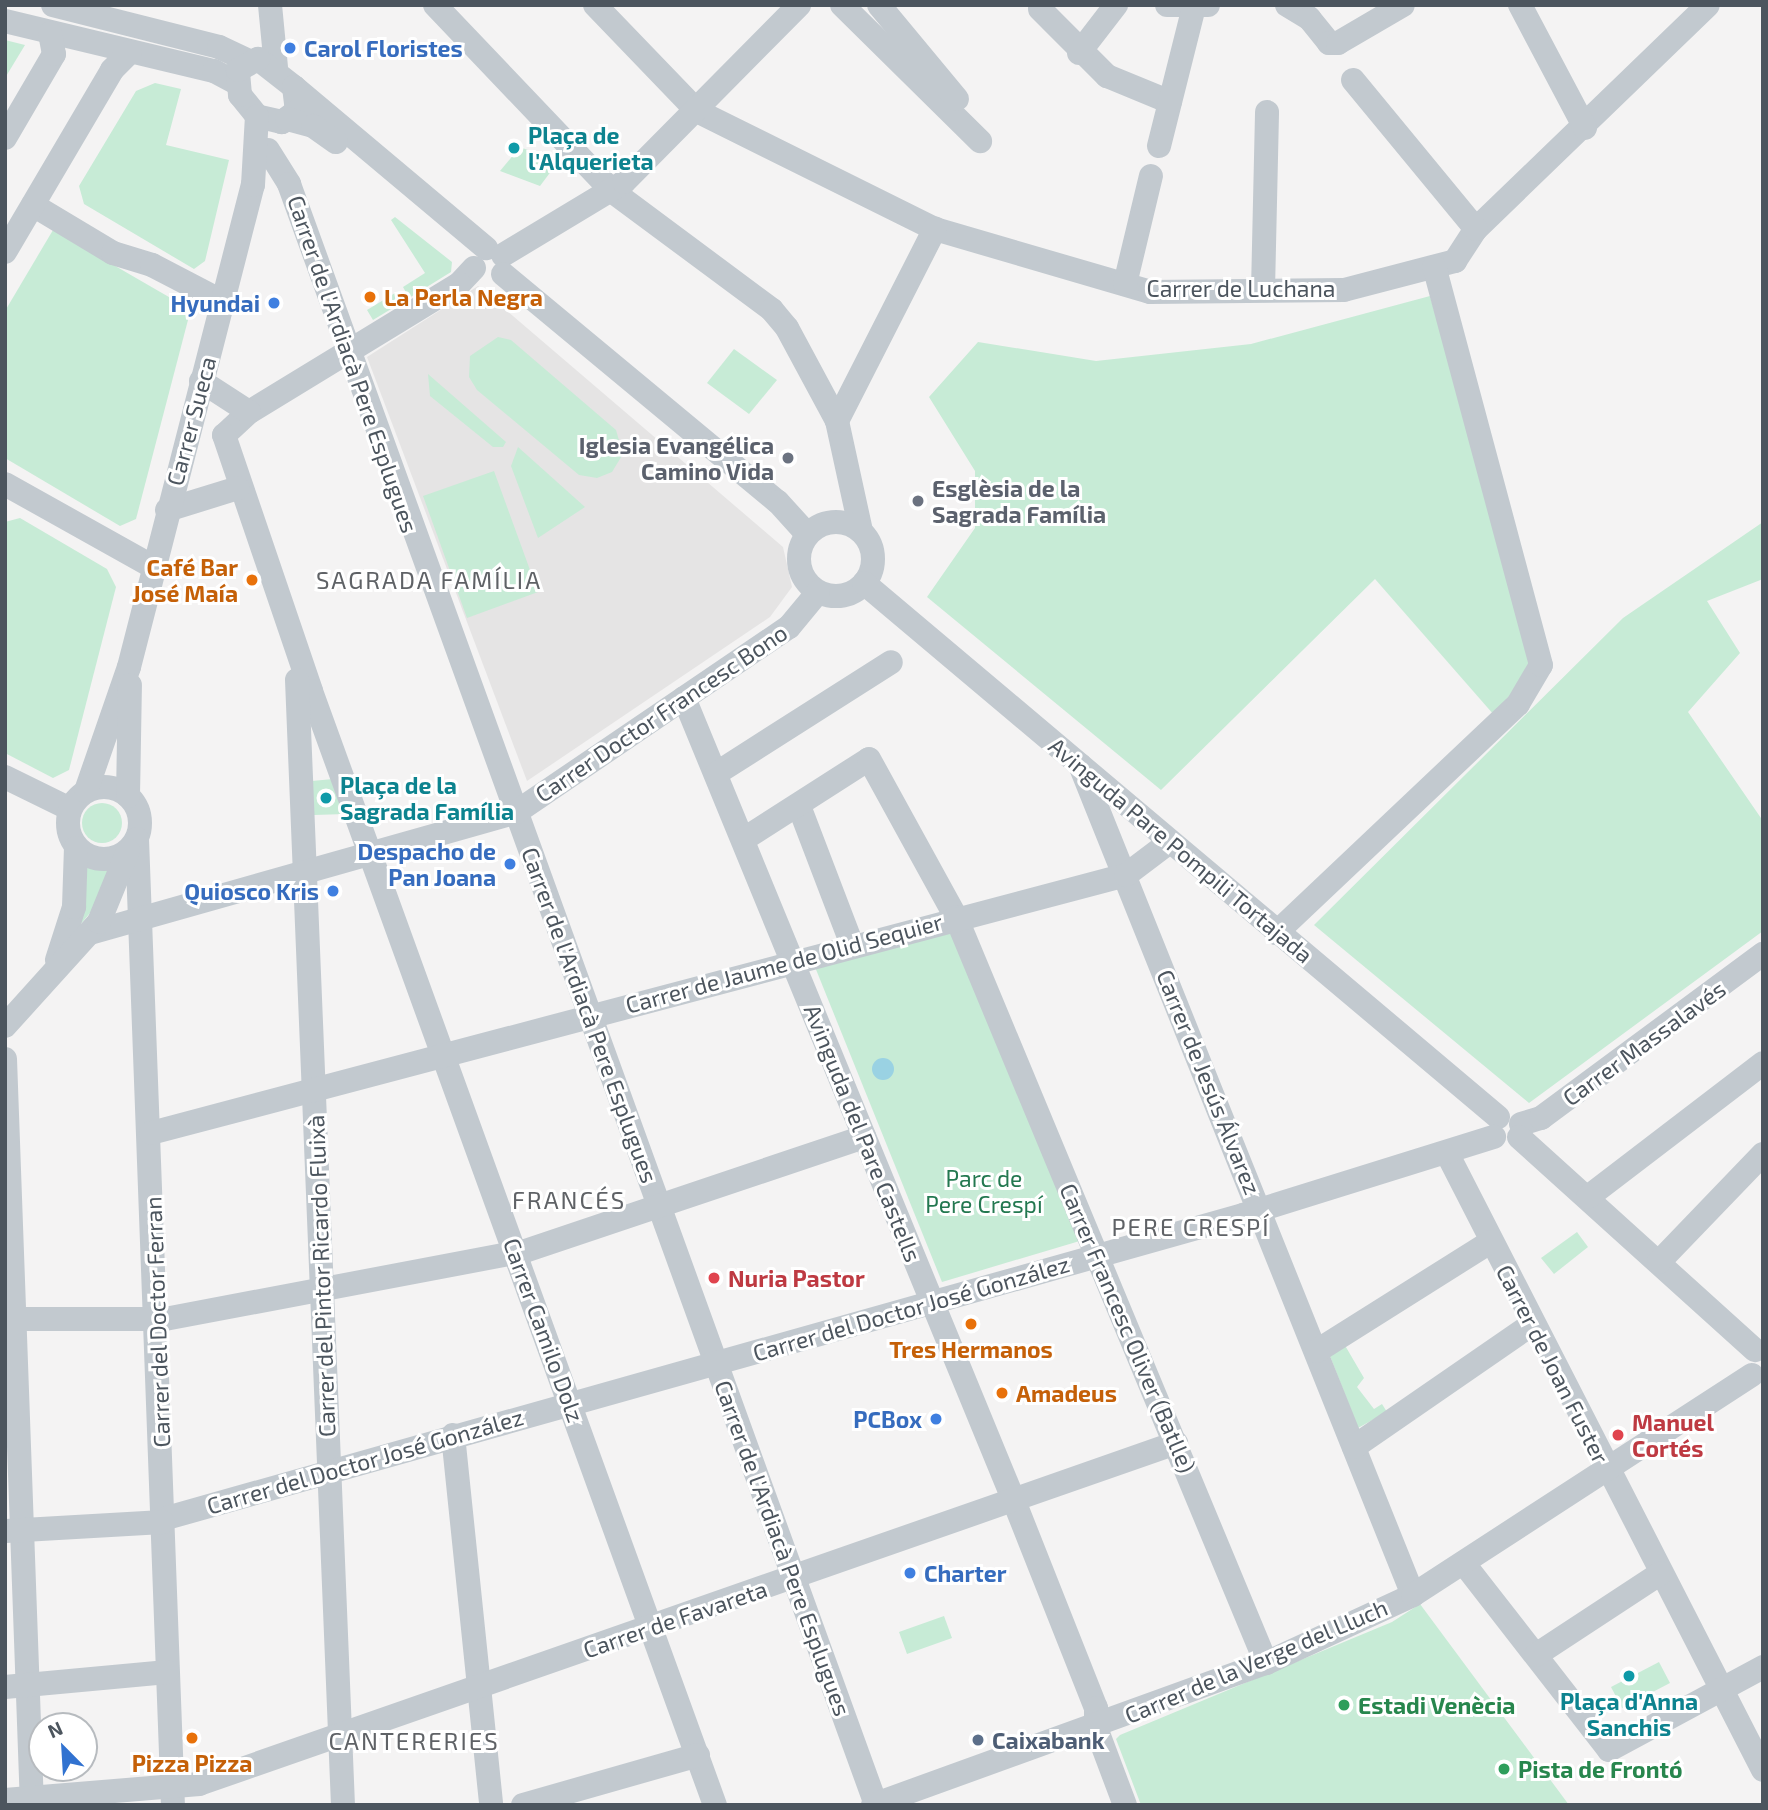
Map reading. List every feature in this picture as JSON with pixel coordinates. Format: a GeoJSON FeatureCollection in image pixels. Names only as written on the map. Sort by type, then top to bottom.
{"type":"FeatureCollection","features":[{"type":"Feature","properties":{"kind":"street"},"geometry":{"type":"LineString","coordinates":[[53,5],[219,47],[276,67],[293,87],[488,262]]}},
{"type":"Feature","properties":{"kind":"street"},"geometry":{"type":"LineString","coordinates":[[237,83],[249,59],[256,5]]}},
{"type":"Feature","properties":{"kind":"street"},"geometry":{"type":"LineString","coordinates":[[270,5],[276,67]]}},
{"type":"Feature","properties":{"kind":"street"},"geometry":{"type":"LineString","coordinates":[[435,5],[612,191],[772,310],[837,421],[852,494],[852,526],[873,550],[864,583],[843,596],[818,592],[799,566],[807,534],[823,523],[852,526]]}},
{"type":"Feature","properties":{"kind":"street","name":"Carrer de Luchana"},"geometry":{"type":"LineString","coordinates":[[595,5],[697,111],[935,229],[1150,292],[1344,290],[1434,267],[1464,254],[1476,229],[1585,128],[1695,10]]}},
{"type":"Feature","properties":{"kind":"street"},"geometry":{"type":"LineString","coordinates":[[842,5],[982,136],[879,5]]}},
{"type":"Feature","properties":{"kind":"street"},"geometry":{"type":"LineString","coordinates":[[1079,53],[1116,5]]}},
{"type":"Feature","properties":{"kind":"street"},"geometry":{"type":"LineString","coordinates":[[1159,146],[1170,102],[1201,6],[1167,5]]}},
{"type":"Feature","properties":{"kind":"street"},"geometry":{"type":"LineString","coordinates":[[1287,5],[1309,18],[1329,43],[1338,43],[1403,5]]}},
{"type":"Feature","properties":{"kind":"street"},"geometry":{"type":"LineString","coordinates":[[1520,5],[1585,128]]}},
{"type":"Feature","properties":{"kind":"street"},"geometry":{"type":"LineString","coordinates":[[372,854],[238,488],[224,435],[249,412],[488,262],[612,191],[697,111],[788,9]]}},
{"type":"Feature","properties":{"kind":"street"},"geometry":{"type":"LineString","coordinates":[[1039,10],[1079,53],[1108,76],[1170,102]]}},
{"type":"Feature","properties":{"kind":"street"},"geometry":{"type":"LineString","coordinates":[[5,21],[214,71],[237,83],[257,116],[313,126],[360,159],[488,262],[778,502],[807,534]]}},
{"type":"Feature","properties":{"kind":"street"},"geometry":{"type":"LineString","coordinates":[[5,138],[54,54],[50,33]]}},
{"type":"Feature","properties":{"kind":"street"},"geometry":{"type":"LineString","coordinates":[[5,252],[111,70],[130,52]]}},
{"type":"Feature","properties":{"kind":"street"},"geometry":{"type":"LineString","coordinates":[[1353,80],[1476,229]]}},
{"type":"Feature","properties":{"kind":"street"},"geometry":{"type":"LineString","coordinates":[[284,121],[299,104],[293,87]]}},
{"type":"Feature","properties":{"kind":"street"},"geometry":{"type":"LineString","coordinates":[[1263,290],[1267,112]]}},
{"type":"Feature","properties":{"kind":"street","name":"Carrer Sueca"},"geometry":{"type":"LineString","coordinates":[[256,176],[257,116]]}},
{"type":"Feature","properties":{"kind":"street","name":"Carrer Sueca"},"geometry":{"type":"LineString","coordinates":[[78,800],[130,667],[152,566],[256,176],[284,121]]}},
{"type":"Feature","properties":{"kind":"street","name":"Carrer de l'Ardiacà Pere Esplugues"},"geometry":{"type":"LineString","coordinates":[[268,150],[289,184],[875,1804]]}},
{"type":"Feature","properties":{"kind":"street"},"geometry":{"type":"LineString","coordinates":[[1125,284],[1151,176]]}},
{"type":"Feature","properties":{"kind":"street"},"geometry":{"type":"LineString","coordinates":[[33,205],[113,254],[152,265],[223,302]]}},
{"type":"Feature","properties":{"kind":"street"},"geometry":{"type":"LineString","coordinates":[[837,421],[935,229]]}},
{"type":"Feature","properties":{"kind":"street"},"geometry":{"type":"LineString","coordinates":[[1276,933],[1518,704],[1541,665],[1434,267]]}},
{"type":"Feature","properties":{"kind":"street"},"geometry":{"type":"LineString","coordinates":[[201,381],[249,412]]}},
{"type":"Feature","properties":{"kind":"street"},"geometry":{"type":"LineString","coordinates":[[5,484],[152,566]]}},
{"type":"Feature","properties":{"kind":"street"},"geometry":{"type":"LineString","coordinates":[[167,510],[238,488]]}},
{"type":"Feature","properties":{"kind":"street","name":"Avinguda Pare Pompili Tortajada"},"geometry":{"type":"LineString","coordinates":[[864,583],[1080,765],[1167,844],[1588,1197],[1759,1349]]}},
{"type":"Feature","properties":{"kind":"street","name":"Carrer Doctor Francesc Bono"},"geometry":{"type":"LineString","coordinates":[[90,933],[515,813],[789,627],[818,592]]}},
{"type":"Feature","properties":{"kind":"street"},"geometry":{"type":"LineString","coordinates":[[293,640],[305,872]]}},
{"type":"Feature","properties":{"kind":"street"},"geometry":{"type":"LineString","coordinates":[[717,773],[891,662]]}},
{"type":"Feature","properties":{"kind":"street","name":"Carrer Sueca"},"geometry":{"type":"LineString","coordinates":[[128,796],[130,667]]}},
{"type":"Feature","properties":{"kind":"street","name":"Avinguda del Pare Castells"},"geometry":{"type":"LineString","coordinates":[[684,698],[794,961],[930,1303],[1014,1501],[1096,1708],[1096,1728],[1125,1805]]}},
{"type":"Feature","properties":{"kind":"street","name":"Carrer Francesc Oliver (Batlle)"},"geometry":{"type":"LineString","coordinates":[[799,806],[869,759],[956,917],[1266,1663]]}},
{"type":"Feature","properties":{"kind":"street","name":"Carrer de Jesús Álvarez"},"geometry":{"type":"LineString","coordinates":[[1080,765],[1413,1595]]}},
{"type":"Feature","properties":{"kind":"street"},"geometry":{"type":"LineString","coordinates":[[5,777],[78,800],[108,787],[128,796],[140,817],[116,890],[90,933],[55,968],[5,1026]]}},
{"type":"Feature","properties":{"kind":"street"},"geometry":{"type":"LineString","coordinates":[[55,968],[74,907],[76,848],[68,828],[78,800]]}},
{"type":"Feature","properties":{"kind":"street"},"geometry":{"type":"LineString","coordinates":[[744,839],[799,806],[852,945]]}},
{"type":"Feature","properties":{"kind":"street","name":"Carrer de Jaume de Olid Sequier"},"geometry":{"type":"LineString","coordinates":[[151,1133],[956,917],[1126,875],[1167,844]]}},
{"type":"Feature","properties":{"kind":"street"},"geometry":{"type":"LineString","coordinates":[[76,848],[107,860],[133,845]]}},
{"type":"Feature","properties":{"kind":"street","name":"Carrer del Doctor Ferran"},"geometry":{"type":"LineString","coordinates":[[133,845],[140,918],[151,1133],[173,1795]]}},
{"type":"Feature","properties":{"kind":"street","name":"Carrer Camilo Dolz"},"geometry":{"type":"LineString","coordinates":[[372,854],[515,1253],[654,1626],[715,1805]]}},
{"type":"Feature","properties":{"kind":"street","name":"Carrer del Pintor Ricardo Fluixà"},"geometry":{"type":"LineString","coordinates":[[305,872],[327,1471],[343,1805]]}},
{"type":"Feature","properties":{"kind":"street","name":"Carrer Massalavés"},"geometry":{"type":"LineString","coordinates":[[1508,1129],[1541,1118],[1761,959]]}},
{"type":"Feature","properties":{"kind":"street"},"geometry":{"type":"LineString","coordinates":[[5,1059],[16,1688],[32,1801]]}},
{"type":"Feature","properties":{"kind":"street"},"geometry":{"type":"LineString","coordinates":[[1588,1197],[1763,1063]]}},
{"type":"Feature","properties":{"kind":"street","name":"Carrer del Doctor José González"},"geometry":{"type":"LineString","coordinates":[[14,1531],[163,1520],[453,1435],[1260,1210],[1447,1153],[1508,1129]]}},
{"type":"Feature","properties":{"kind":"street"},"geometry":{"type":"LineString","coordinates":[[10,1319],[157,1319],[515,1253],[864,1137]]}},
{"type":"Feature","properties":{"kind":"street","name":"Carrer de Joan Fuster"},"geometry":{"type":"LineString","coordinates":[[1447,1153],[1531,1325],[1661,1573]]}},
{"type":"Feature","properties":{"kind":"street"},"geometry":{"type":"LineString","coordinates":[[1659,1262],[1763,1154]]}},
{"type":"Feature","properties":{"kind":"street"},"geometry":{"type":"LineString","coordinates":[[1317,1351],[1490,1242]]}},
{"type":"Feature","properties":{"kind":"street"},"geometry":{"type":"LineString","coordinates":[[1354,1447],[1531,1325]]}},
{"type":"Feature","properties":{"kind":"street"},"geometry":{"type":"LineString","coordinates":[[1757,1378],[1749,1360],[1759,1349]]}},
{"type":"Feature","properties":{"kind":"street","name":"Carrer de la Verge del Lluch"},"geometry":{"type":"LineString","coordinates":[[875,1804],[1096,1728],[1266,1663],[1413,1595],[1465,1565],[1606,1467],[1757,1378]]}},
{"type":"Feature","properties":{"kind":"street"},"geometry":{"type":"LineString","coordinates":[[453,1435],[482,1684],[491,1805]]}},
{"type":"Feature","properties":{"kind":"street","name":"Carrer de Favareta"},"geometry":{"type":"LineString","coordinates":[[5,1800],[173,1795],[482,1684],[794,1579],[1176,1443]]}},
{"type":"Feature","properties":{"kind":"street"},"geometry":{"type":"LineString","coordinates":[[1465,1565],[1609,1750],[1763,1667]]}},
{"type":"Feature","properties":{"kind":"street"},"geometry":{"type":"LineString","coordinates":[[1536,1655],[1661,1573],[1763,1769]]}},
{"type":"Feature","properties":{"kind":"street"},"geometry":{"type":"LineString","coordinates":[[16,1688],[167,1672]]}},
{"type":"Feature","properties":{"kind":"street"},"geometry":{"type":"LineString","coordinates":[[523,1805],[698,1755]]}},
{"type":"Feature","properties":{"kind":"shaded area"},"geometry":{"type":"Polygon","coordinates":[[[478,286],[783,547],[792,587],[770,617],[527,781],[367,357],[478,286]]]}},
{"type":"Feature","properties":{"kind":"green space"},"geometry":{"type":"Polygon","coordinates":[[[5,40],[25,45],[5,78],[5,40]]]}},
{"type":"Feature","properties":{"kind":"green space"},"geometry":{"type":"Polygon","coordinates":[[[155,83],[181,89],[166,145],[229,160],[205,261],[194,269],[84,204],[79,186],[136,91],[155,83]]]}},
{"type":"Feature","properties":{"kind":"green space"},"geometry":{"type":"Polygon","coordinates":[[[520,147],[558,162],[540,186],[500,171],[520,147]]]}},
{"type":"Feature","properties":{"kind":"green space"},"geometry":{"type":"Polygon","coordinates":[[[395,217],[452,262],[451,272],[409,298],[403,287],[425,273],[391,220],[395,217]]]}},
{"type":"Feature","properties":{"kind":"green space"},"geometry":{"type":"Polygon","coordinates":[[[53,230],[181,304],[188,320],[136,519],[120,526],[5,458],[5,311],[53,230]]]}},
{"type":"Feature","properties":{"kind":"green space"},"geometry":{"type":"Polygon","coordinates":[[[395,293],[401,303],[373,320],[367,310],[395,293]]]}},
{"type":"Feature","properties":{"kind":"green space"},"geometry":{"type":"Polygon","coordinates":[[[1430,296],[1528,636],[1529,671],[1494,715],[1375,579],[1161,790],[927,597],[975,528],[975,471],[929,397],[978,342],[1096,361],[1251,344],[1430,296]]]}},
{"type":"Feature","properties":{"kind":"green space"},"geometry":{"type":"Polygon","coordinates":[[[498,337],[511,340],[616,430],[623,454],[612,472],[597,478],[579,475],[477,390],[469,377],[470,356],[498,337]]]}},
{"type":"Feature","properties":{"kind":"green space"},"geometry":{"type":"Polygon","coordinates":[[[734,349],[777,380],[749,414],[707,383],[734,349]]]}},
{"type":"Feature","properties":{"kind":"green space"},"geometry":{"type":"Polygon","coordinates":[[[428,374],[506,442],[503,447],[493,447],[430,396],[428,374]]]}},
{"type":"Feature","properties":{"kind":"green space"},"geometry":{"type":"Polygon","coordinates":[[[518,447],[585,507],[538,538],[511,466],[518,447]]]}},
{"type":"Feature","properties":{"kind":"green space"},"geometry":{"type":"Polygon","coordinates":[[[494,471],[538,592],[467,618],[423,496],[494,471]]]}},
{"type":"Feature","properties":{"kind":"green space"},"geometry":{"type":"Polygon","coordinates":[[[20,518],[107,569],[116,587],[69,770],[53,778],[5,753],[5,522],[20,518]]]}},
{"type":"Feature","properties":{"kind":"green space"},"geometry":{"type":"Polygon","coordinates":[[[1763,522],[1763,579],[1707,601],[1740,653],[1688,712],[1763,821],[1763,931],[1529,1103],[1314,925],[1623,618],[1763,522]]]}},
{"type":"Feature","properties":{"kind":"green space"},"geometry":{"type":"Polygon","coordinates":[[[333,779],[346,814],[314,815],[312,781],[333,779]]]}},
{"type":"Feature","properties":{"kind":"green space"},"geometry":{"type":"Polygon","coordinates":[[[102,803],[110,804],[116,809],[121,815],[121,831],[116,837],[110,842],[102,843],[94,842],[88,837],[83,831],[82,823],[83,815],[88,809],[94,804],[102,803]]]}},
{"type":"Feature","properties":{"kind":"green space"},"geometry":{"type":"Polygon","coordinates":[[[83,864],[114,870],[104,896],[80,925],[83,864]]]}},
{"type":"Feature","properties":{"kind":"green space","name":"Parc de Pere Crespí"},"geometry":{"type":"Polygon","coordinates":[[[952,926],[1083,1240],[942,1282],[815,967],[952,926]]]}},
{"type":"Feature","properties":{"kind":"green space"},"geometry":{"type":"Polygon","coordinates":[[[1577,1232],[1588,1247],[1554,1274],[1541,1258],[1577,1232]]]}},
{"type":"Feature","properties":{"kind":"green space"},"geometry":{"type":"Polygon","coordinates":[[[1343,1342],[1364,1378],[1357,1387],[1374,1409],[1382,1404],[1387,1412],[1358,1428],[1330,1356],[1343,1342]]]}},
{"type":"Feature","properties":{"kind":"green space","name":"Estadi Venècia"},"geometry":{"type":"Polygon","coordinates":[[[1420,1604],[1569,1805],[1141,1805],[1116,1739],[1120,1735],[1392,1622],[1420,1604]]]}},
{"type":"Feature","properties":{"kind":"green space"},"geometry":{"type":"Polygon","coordinates":[[[944,1616],[952,1638],[907,1654],[899,1632],[944,1616]]]}},
{"type":"Feature","properties":{"kind":"green space"},"geometry":{"type":"Polygon","coordinates":[[[1659,1662],[1670,1683],[1622,1708],[1611,1687],[1659,1662]]]}},
{"type":"Feature","properties":{"kind":"water"},"geometry":{"type":"Polygon","coordinates":[[[883,1058],[891,1061],[894,1069],[891,1077],[883,1080],[875,1077],[872,1069],[875,1061],[883,1058]]]}},
{"type":"Feature","properties":{"kind":"place","name":"Carol Floristes"},"geometry":{"type":"Point","coordinates":[290,48]}},
{"type":"Feature","properties":{"kind":"place","name":"Plaça de l'Alquerieta"},"geometry":{"type":"Point","coordinates":[514,148]}},
{"type":"Feature","properties":{"kind":"place","name":"La Perla Negra"},"geometry":{"type":"Point","coordinates":[370,297]}},
{"type":"Feature","properties":{"kind":"place","name":"Hyundai"},"geometry":{"type":"Point","coordinates":[274,303]}},
{"type":"Feature","properties":{"kind":"place","name":"Iglesia Evangélica Camino Vida"},"geometry":{"type":"Point","coordinates":[788,458]}},
{"type":"Feature","properties":{"kind":"place","name":"Esglèsia de la Sagrada Família"},"geometry":{"type":"Point","coordinates":[918,501]}},
{"type":"Feature","properties":{"kind":"place","name":"Café Bar José Maía"},"geometry":{"type":"Point","coordinates":[252,580]}},
{"type":"Feature","properties":{"kind":"place","name":"Plaça de la Sagrada Família"},"geometry":{"type":"Point","coordinates":[326,798]}},
{"type":"Feature","properties":{"kind":"place","name":"Despacho de Pan Joana"},"geometry":{"type":"Point","coordinates":[510,864]}},
{"type":"Feature","properties":{"kind":"place","name":"Quiosco Kris"},"geometry":{"type":"Point","coordinates":[333,891]}},
{"type":"Feature","properties":{"kind":"place","name":"Nuria Pastor"},"geometry":{"type":"Point","coordinates":[714,1278]}},
{"type":"Feature","properties":{"kind":"place","name":"Tres Hermanos"},"geometry":{"type":"Point","coordinates":[971,1324]}},
{"type":"Feature","properties":{"kind":"place","name":"Amadeus"},"geometry":{"type":"Point","coordinates":[1002,1393]}},
{"type":"Feature","properties":{"kind":"place","name":"PCBox"},"geometry":{"type":"Point","coordinates":[936,1419]}},
{"type":"Feature","properties":{"kind":"place","name":"Manuel Cortés"},"geometry":{"type":"Point","coordinates":[1618,1435]}},
{"type":"Feature","properties":{"kind":"place","name":"Charter"},"geometry":{"type":"Point","coordinates":[910,1573]}},
{"type":"Feature","properties":{"kind":"place","name":"Plaça d'Anna Sanchis"},"geometry":{"type":"Point","coordinates":[1629,1676]}},
{"type":"Feature","properties":{"kind":"place","name":"Estadi Venècia"},"geometry":{"type":"Point","coordinates":[1344,1705]}},
{"type":"Feature","properties":{"kind":"place","name":"Pizza Pizza"},"geometry":{"type":"Point","coordinates":[192,1738]}},
{"type":"Feature","properties":{"kind":"place","name":"Caixabank"},"geometry":{"type":"Point","coordinates":[978,1740]}},
{"type":"Feature","properties":{"kind":"place","name":"Pista de Frontó"},"geometry":{"type":"Point","coordinates":[1504,1769]}},
{"type":"Feature","properties":{"kind":"district","name":"SAGRADA FAMÍLIA"},"geometry":{"type":"Point","coordinates":[429,580]}},
{"type":"Feature","properties":{"kind":"district","name":"FRANCÉS"},"geometry":{"type":"Point","coordinates":[569,1200]}},
{"type":"Feature","properties":{"kind":"district","name":"PERE CRESPÍ"},"geometry":{"type":"Point","coordinates":[1191,1227]}},
{"type":"Feature","properties":{"kind":"district","name":"CANTERERIES"},"geometry":{"type":"Point","coordinates":[414,1741]}}]}
